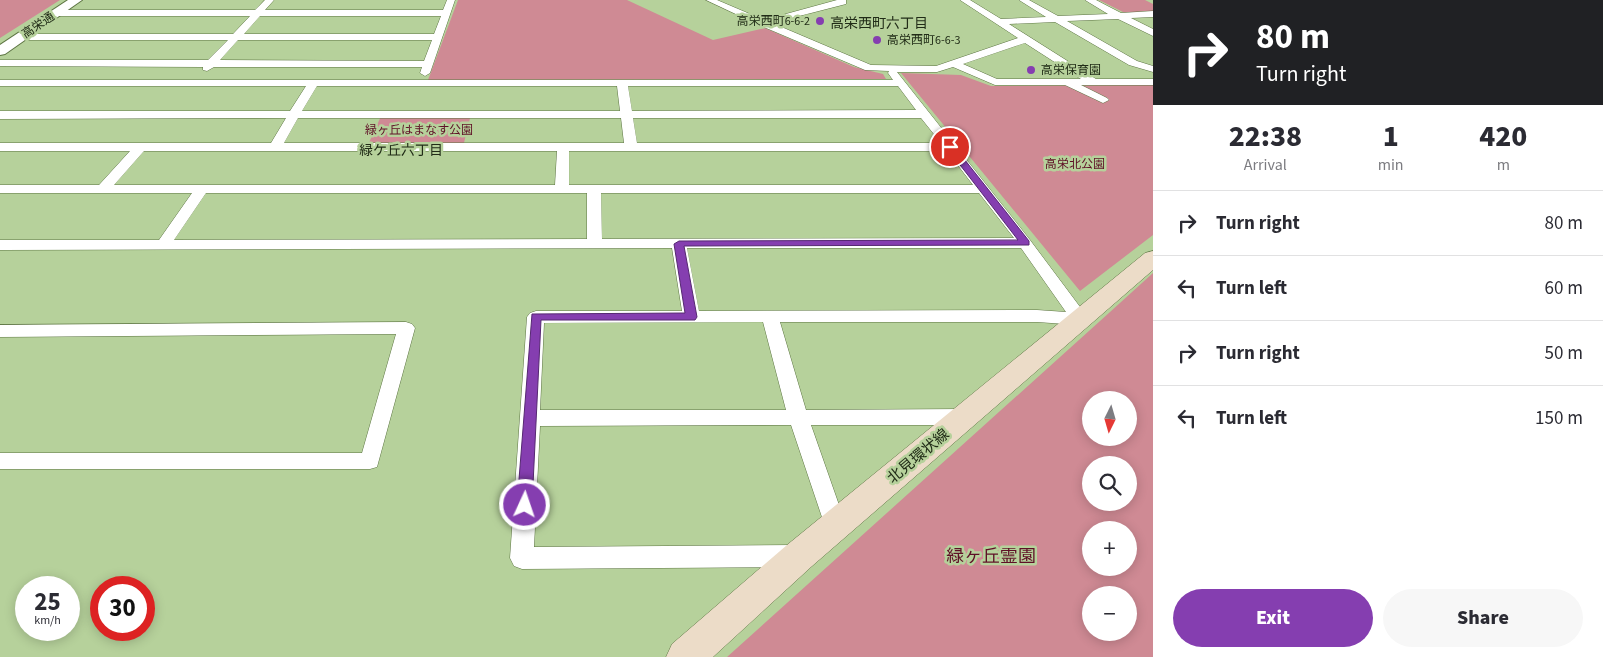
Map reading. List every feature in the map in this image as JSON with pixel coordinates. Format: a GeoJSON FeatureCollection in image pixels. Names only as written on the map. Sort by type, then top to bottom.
{"type":"FeatureCollection","features":[{"type":"Feature","properties":{"kind":"main road","name":"北見環状線"},"geometry":{"type":"LineString","coordinates":[[685,657],[835,525],[1153,258]]}},
{"type":"Feature","properties":{"kind":"street","name":"高栄通"},"geometry":{"type":"LineString","coordinates":[[0,51],[76,0]]}},
{"type":"Feature","properties":{"kind":"street"},"geometry":{"type":"LineString","coordinates":[[192,83],[270,0]]}},
{"type":"Feature","properties":{"kind":"street"},"geometry":{"type":"LineString","coordinates":[[422,83],[450,0]]}},
{"type":"Feature","properties":{"kind":"street"},"geometry":{"type":"LineString","coordinates":[[762,23],[843,2],[841,0]]}},
{"type":"Feature","properties":{"kind":"street"},"geometry":{"type":"LineString","coordinates":[[964,0],[1095,82]]}},
{"type":"Feature","properties":{"kind":"street"},"geometry":{"type":"LineString","coordinates":[[1023,0],[1133,63],[1153,69]]}},
{"type":"Feature","properties":{"kind":"street"},"geometry":{"type":"LineString","coordinates":[[1090,0],[1153,33]]}},
{"type":"Feature","properties":{"kind":"street"},"geometry":{"type":"LineString","coordinates":[[717,1],[762,23],[869,68],[937,70],[1026,39]]}},
{"type":"Feature","properties":{"kind":"street"},"geometry":{"type":"LineString","coordinates":[[57,13],[446,13]]}},
{"type":"Feature","properties":{"kind":"street"},"geometry":{"type":"LineString","coordinates":[[999,22],[1153,14]]}},
{"type":"Feature","properties":{"kind":"street"},"geometry":{"type":"LineString","coordinates":[[22,36],[437,37]]}},
{"type":"Feature","properties":{"kind":"street"},"geometry":{"type":"LineString","coordinates":[[0,64],[428,64]]}},
{"type":"Feature","properties":{"kind":"street"},"geometry":{"type":"LineString","coordinates":[[955,64],[995,82],[1153,82]]}},
{"type":"Feature","properties":{"kind":"street"},"geometry":{"type":"LineString","coordinates":[[889,68],[1025,243],[1080,320]]}},
{"type":"Feature","properties":{"kind":"street"},"geometry":{"type":"LineString","coordinates":[[1065,82],[1103,100]]}},
{"type":"Feature","properties":{"kind":"street"},"geometry":{"type":"LineString","coordinates":[[0,83],[900,83]]}},
{"type":"Feature","properties":{"kind":"street"},"geometry":{"type":"LineString","coordinates":[[274,146],[313,83]]}},
{"type":"Feature","properties":{"kind":"street"},"geometry":{"type":"LineString","coordinates":[[622,83],[631,147]]}},
{"type":"Feature","properties":{"kind":"street"},"geometry":{"type":"LineString","coordinates":[[0,115],[924,114]]}},
{"type":"Feature","properties":{"kind":"street"},"geometry":{"type":"LineString","coordinates":[[103,189],[141,146]]}},
{"type":"Feature","properties":{"kind":"street"},"geometry":{"type":"LineString","coordinates":[[0,147],[950,147]]}},
{"type":"Feature","properties":{"kind":"street"},"geometry":{"type":"LineString","coordinates":[[562,189],[563,148]]}},
{"type":"Feature","properties":{"kind":"street"},"geometry":{"type":"LineString","coordinates":[[0,189],[983,189]]}},
{"type":"Feature","properties":{"kind":"street"},"geometry":{"type":"LineString","coordinates":[[164,244],[202,189]]}},
{"type":"Feature","properties":{"kind":"street"},"geometry":{"type":"LineString","coordinates":[[594,189],[595,244]]}},
{"type":"Feature","properties":{"kind":"street"},"geometry":{"type":"LineString","coordinates":[[0,244],[1025,243]]}},
{"type":"Feature","properties":{"kind":"street"},"geometry":{"type":"LineString","coordinates":[[679,244],[691,317]]}},
{"type":"Feature","properties":{"kind":"street"},"geometry":{"type":"LineString","coordinates":[[770,316],[798,416],[835,525]]}},
{"type":"Feature","properties":{"kind":"street"},"geometry":{"type":"LineString","coordinates":[[799,556],[522,558],[536,317],[1038,316],[1080,320]]}},
{"type":"Feature","properties":{"kind":"street"},"geometry":{"type":"LineString","coordinates":[[0,331],[406,328],[370,461],[0,461]]}},
{"type":"Feature","properties":{"kind":"street"},"geometry":{"type":"LineString","coordinates":[[529,418],[965,417]]}},
{"type":"Feature","properties":{"kind":"green space"},"geometry":{"type":"Polygon","coordinates":[[[0,0],[60,0],[0,38],[0,0]]]}},
{"type":"Feature","properties":{"kind":"green space"},"geometry":{"type":"Polygon","coordinates":[[[458,0],[627,0],[713,40],[765,28],[854,67],[883,74],[886,79],[428,80],[458,0]]]}},
{"type":"Feature","properties":{"kind":"green space"},"geometry":{"type":"Polygon","coordinates":[[[1099,0],[1145,0],[1153,4],[1153,12],[1125,13],[1099,0]]]}},
{"type":"Feature","properties":{"kind":"green space","name":"高栄北公園"},"geometry":{"type":"Polygon","coordinates":[[[901,73],[961,75],[991,86],[1153,85],[1153,235],[1080,291],[901,73]]]}},
{"type":"Feature","properties":{"kind":"green space","name":"緑ヶ丘はまなす公園"},"geometry":{"type":"Polygon","coordinates":[[[382,114],[471,114],[463,147],[367,147],[382,114]]]}},
{"type":"Feature","properties":{"kind":"green space","name":"緑ヶ丘霊園"},"geometry":{"type":"Polygon","coordinates":[[[1153,273],[1153,657],[727,657],[1153,273]]]}},
{"type":"Feature","properties":{"kind":"place","name":"高栄西町6-6-2"},"geometry":{"type":"Point","coordinates":[820,21]}},
{"type":"Feature","properties":{"kind":"place","name":"高栄西町6-6-3"},"geometry":{"type":"Point","coordinates":[877,40]}},
{"type":"Feature","properties":{"kind":"place","name":"高栄保育園"},"geometry":{"type":"Point","coordinates":[1031,70]}},
{"type":"Feature","properties":{"kind":"district","name":"高栄西町六丁目"},"geometry":{"type":"Point","coordinates":[879,23]}},
{"type":"Feature","properties":{"kind":"district","name":"緑ケ丘六丁目"},"geometry":{"type":"Point","coordinates":[401,150]}},
{"type":"Feature","properties":{"kind":"route"},"geometry":{"type":"LineString","coordinates":[[525,505],[536,317],[691,317],[679,244],[1025,243],[950,147]]}}]}
